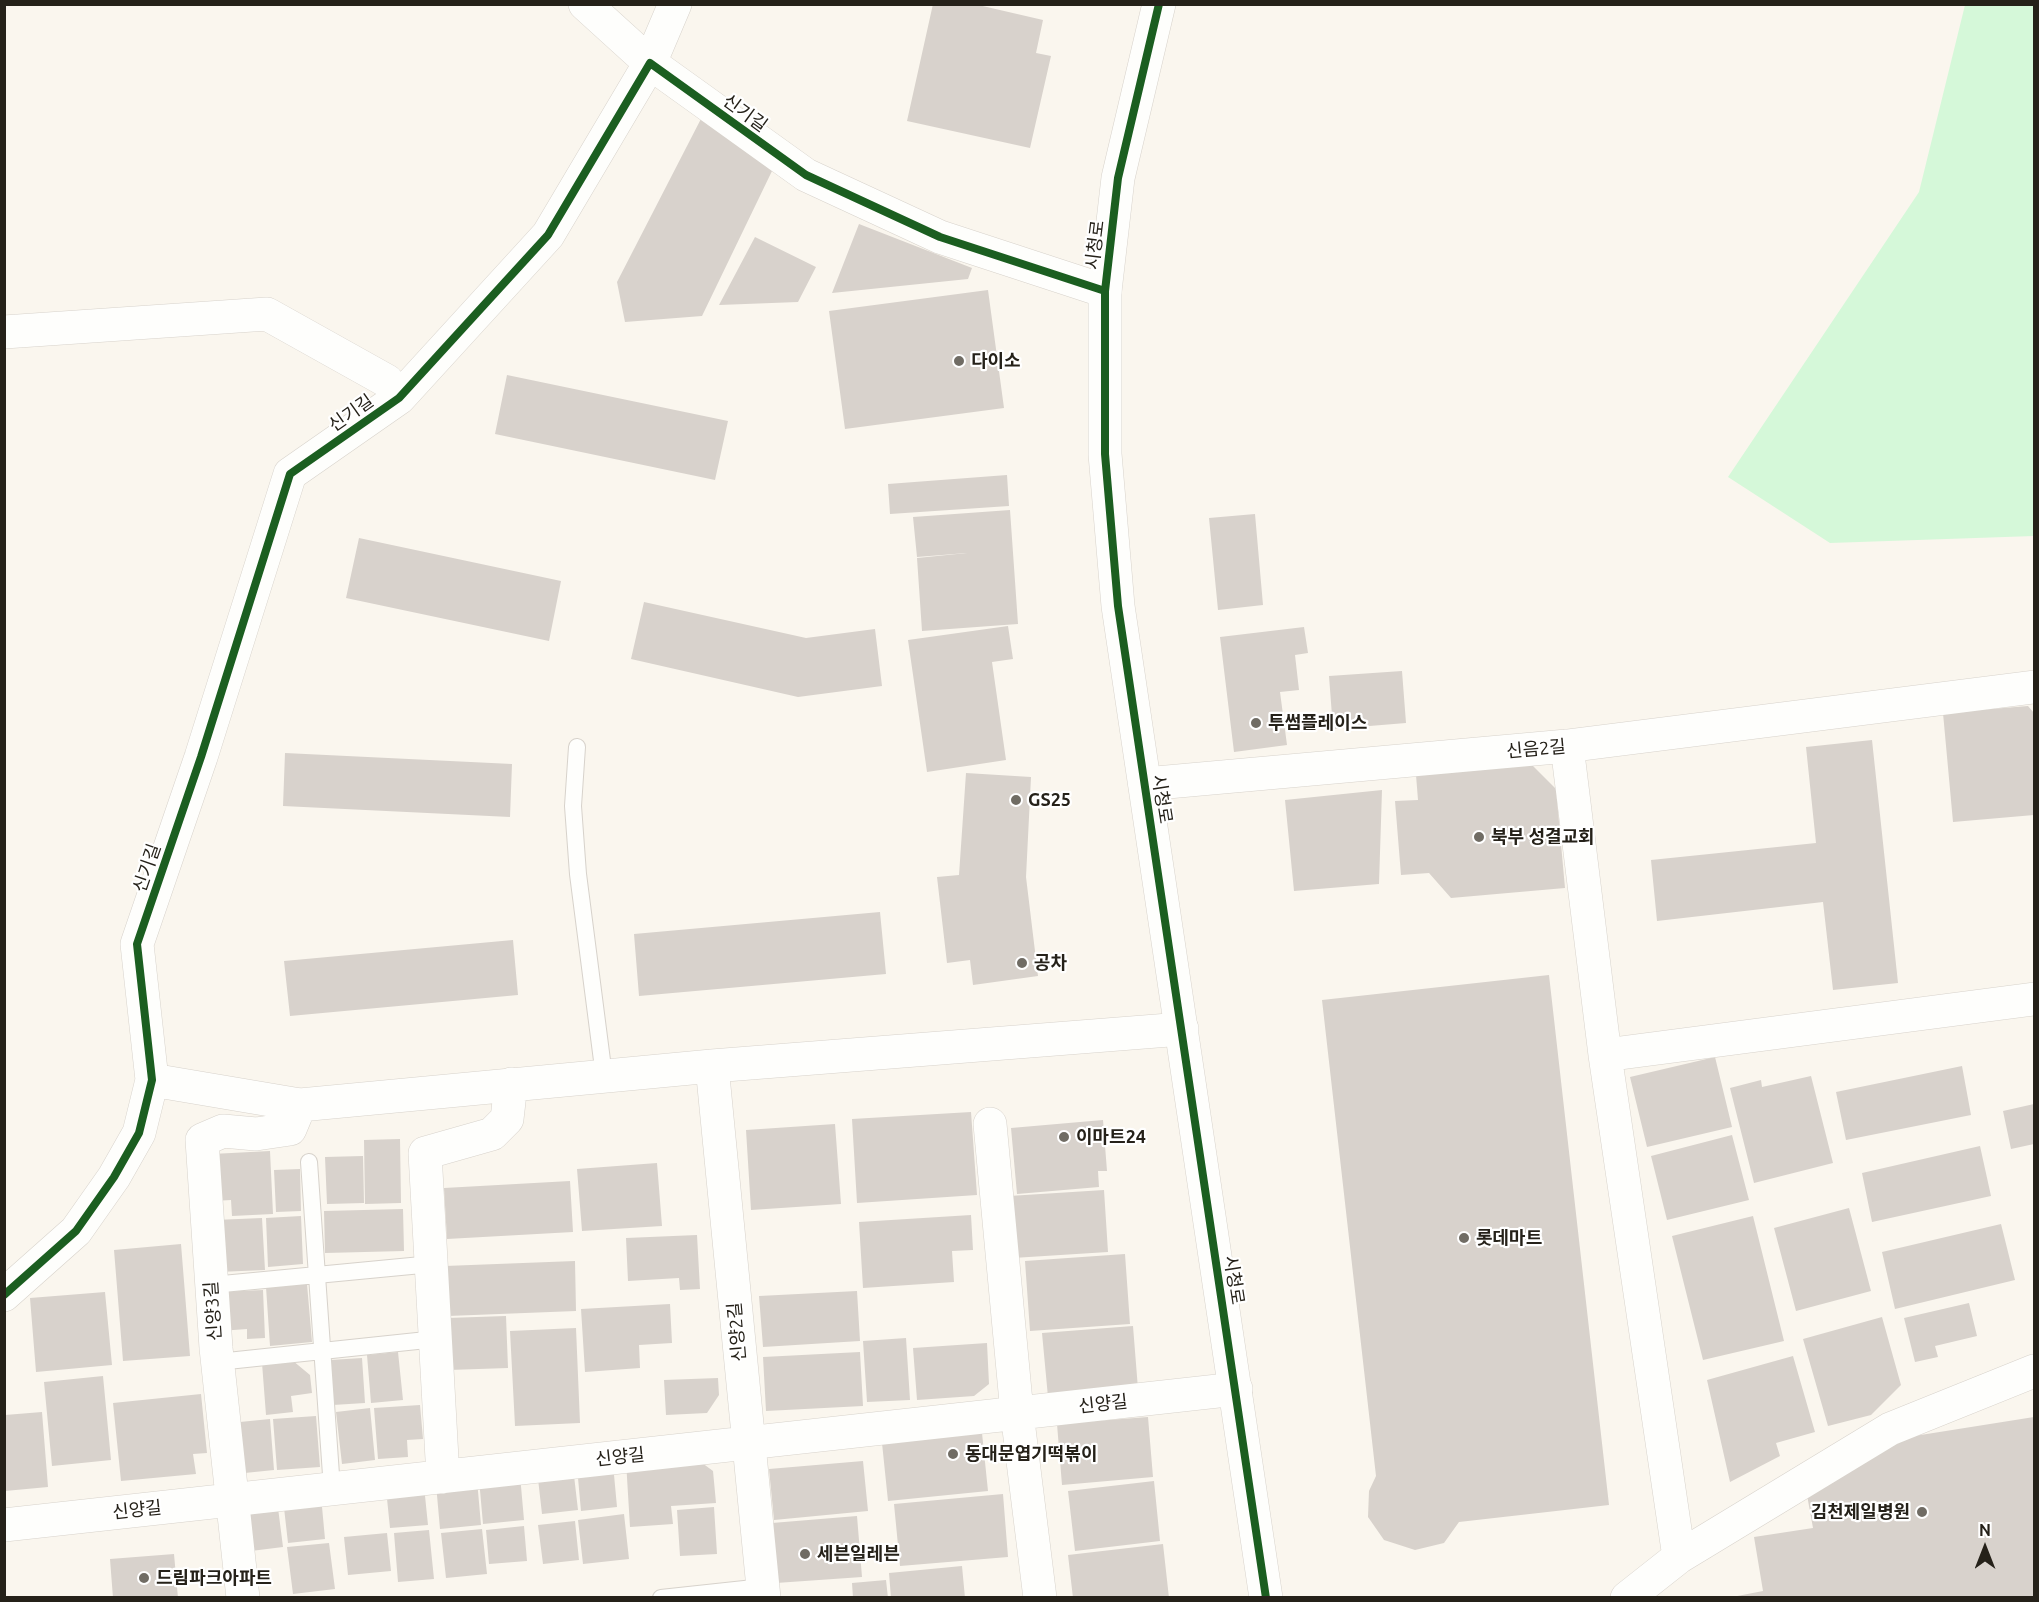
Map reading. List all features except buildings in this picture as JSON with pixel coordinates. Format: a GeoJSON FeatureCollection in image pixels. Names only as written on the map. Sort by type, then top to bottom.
{"type":"FeatureCollection","features":[{"type":"Feature","properties":{"kind":"street"},"geometry":{"type":"LineString","coordinates":[[585,4],[650,63],[675,4]]}},
{"type":"Feature","properties":{"kind":"street","name":"시청로"},"geometry":{"type":"LineString","coordinates":[[1159,4],[1118,178],[1105,291],[1105,454],[1118,606],[1266,1598]]}},
{"type":"Feature","properties":{"kind":"street","name":"신기길"},"geometry":{"type":"LineString","coordinates":[[4,1295],[76,1231],[114,1177],[139,1133],[152,1080],[137,944],[201,757],[228,665],[290,474],[399,398],[548,235],[650,63],[806,175],[940,237],[1105,291]]}},
{"type":"Feature","properties":{"kind":"street"},"geometry":{"type":"LineString","coordinates":[[4,332],[267,314],[387,381],[399,398]]}},
{"type":"Feature","properties":{"kind":"street","name":"신음2길"},"geometry":{"type":"LineString","coordinates":[[1145,784],[1567,746],[2034,687]]}},
{"type":"Feature","properties":{"kind":"street"},"geometry":{"type":"LineString","coordinates":[[1567,746],[1605,1054],[1679,1557]]}},
{"type":"Feature","properties":{"kind":"street"},"geometry":{"type":"LineString","coordinates":[[1605,1054],[2034,999]]}},
{"type":"Feature","properties":{"kind":"street"},"geometry":{"type":"LineString","coordinates":[[152,1080],[300,1105],[712,1066],[1182,1029]]}},
{"type":"Feature","properties":{"kind":"street","name":"신양2길"},"geometry":{"type":"LineString","coordinates":[[712,1066],[764,1592]]}},
{"type":"Feature","properties":{"kind":"street"},"geometry":{"type":"LineString","coordinates":[[443,1477],[425,1153],[492,1134],[507,1119],[511,1084]]}},
{"type":"Feature","properties":{"kind":"street","name":"신양3길"},"geometry":{"type":"LineString","coordinates":[[243,1598],[218,1362],[202,1140],[222,1131],[256,1134],[290,1129],[300,1105]]}},
{"type":"Feature","properties":{"kind":"street"},"geometry":{"type":"LineString","coordinates":[[990,1124],[1017,1413],[1040,1598]]}},
{"type":"Feature","properties":{"kind":"street"},"geometry":{"type":"LineString","coordinates":[[1627,1598],[1679,1557],[1890,1429],[2034,1371]]}},
{"type":"Feature","properties":{"kind":"street","name":"신양길"},"geometry":{"type":"LineString","coordinates":[[4,1525],[1236,1389]]}},
{"type":"Feature","properties":{"kind":"lane"},"geometry":{"type":"LineString","coordinates":[[577,747],[573,806],[578,874],[604,1076]]}},
{"type":"Feature","properties":{"kind":"lane"},"geometry":{"type":"LineString","coordinates":[[309,1162],[332,1489]]}},
{"type":"Feature","properties":{"kind":"lane"},"geometry":{"type":"LineString","coordinates":[[212,1285],[432,1264]]}},
{"type":"Feature","properties":{"kind":"lane"},"geometry":{"type":"LineString","coordinates":[[218,1362],[436,1339]]}},
{"type":"Feature","properties":{"kind":"lane"},"geometry":{"type":"LineString","coordinates":[[661,1598],[764,1592]]}},
{"type":"Feature","properties":{"kind":"green space"},"geometry":{"type":"Polygon","coordinates":[[[1965,5],[2034,5],[2034,536],[1830,543],[1728,477],[1919,192],[1965,5]]]}},
{"type":"Feature","properties":{"kind":"cycle path"},"geometry":{"type":"LineString","coordinates":[[1159,4],[1118,178],[1105,291],[1105,454],[1118,606],[1266,1598]]}},
{"type":"Feature","properties":{"kind":"cycle path"},"geometry":{"type":"LineString","coordinates":[[4,1295],[76,1231],[114,1177],[139,1133],[152,1080],[137,944],[201,757],[290,474],[399,398],[548,235],[650,63],[806,175],[940,237],[1105,291]]}},
{"type":"Feature","properties":{"kind":"place","name":"다이소"},"geometry":{"type":"Point","coordinates":[959,361]}},
{"type":"Feature","properties":{"kind":"place","name":"투썸플레이스"},"geometry":{"type":"Point","coordinates":[1256,723]}},
{"type":"Feature","properties":{"kind":"place","name":"GS25"},"geometry":{"type":"Point","coordinates":[1016,800]}},
{"type":"Feature","properties":{"kind":"place","name":"북부 성결교회"},"geometry":{"type":"Point","coordinates":[1479,837]}},
{"type":"Feature","properties":{"kind":"place","name":"공차"},"geometry":{"type":"Point","coordinates":[1022,963]}},
{"type":"Feature","properties":{"kind":"place","name":"이마트24"},"geometry":{"type":"Point","coordinates":[1064,1137]}},
{"type":"Feature","properties":{"kind":"place","name":"롯데마트"},"geometry":{"type":"Point","coordinates":[1464,1238]}},
{"type":"Feature","properties":{"kind":"place","name":"동대문엽기떡볶이"},"geometry":{"type":"Point","coordinates":[953,1454]}},
{"type":"Feature","properties":{"kind":"place","name":"김천제일병원"},"geometry":{"type":"Point","coordinates":[1922,1512]}},
{"type":"Feature","properties":{"kind":"place","name":"세븐일레븐"},"geometry":{"type":"Point","coordinates":[805,1554]}},
{"type":"Feature","properties":{"kind":"place","name":"드림파크아파트"},"geometry":{"type":"Point","coordinates":[144,1578]}}]}
